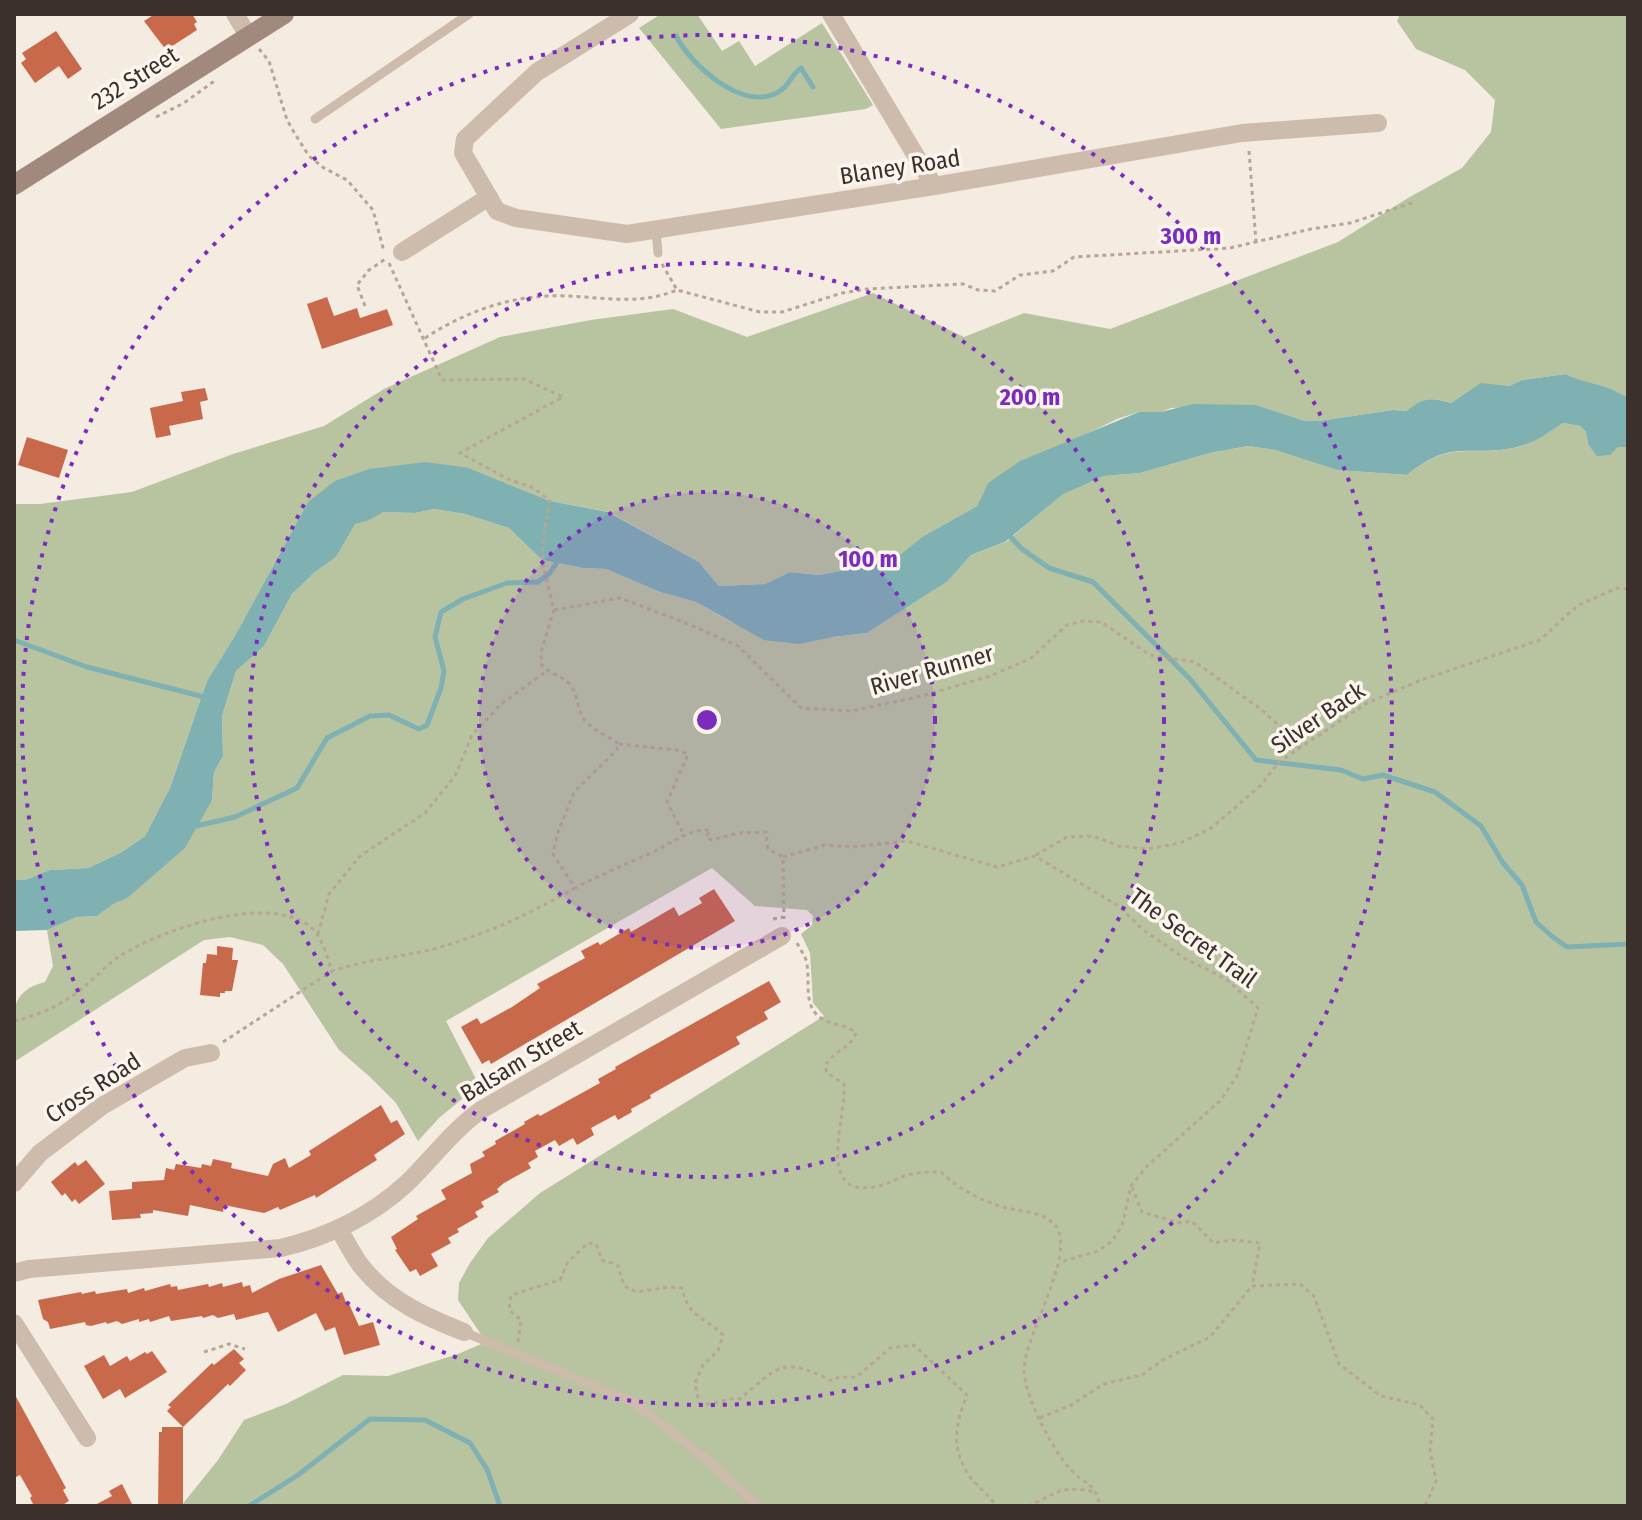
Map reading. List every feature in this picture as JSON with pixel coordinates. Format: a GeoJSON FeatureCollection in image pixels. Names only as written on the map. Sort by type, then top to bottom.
{"type":"FeatureCollection","features":[{"type":"Feature","properties":{"kind":"street"},"geometry":{"type":"LineString","coordinates":[[235,14],[249,37]]}},
{"type":"Feature","properties":{"kind":"street","name":"232 Street"},"geometry":{"type":"LineString","coordinates":[[14,185],[284,14]]}},
{"type":"Feature","properties":{"kind":"street","name":"Blaney Road"},"geometry":{"type":"LineString","coordinates":[[630,14],[537,72],[465,139],[463,153],[497,211],[516,218],[627,234],[1242,133],[1378,123]]}},
{"type":"Feature","properties":{"kind":"street"},"geometry":{"type":"LineString","coordinates":[[831,14],[934,186]]}},
{"type":"Feature","properties":{"kind":"street"},"geometry":{"type":"LineString","coordinates":[[394,255],[489,197]]}},
{"type":"Feature","properties":{"kind":"street","name":"Balsam Street"},"geometry":{"type":"LineString","coordinates":[[14,1273],[29,1269],[281,1248],[314,1240],[381,1205],[481,1110],[787,933]]}},
{"type":"Feature","properties":{"kind":"street","name":"Cross Road"},"geometry":{"type":"LineString","coordinates":[[14,1183],[40,1153],[102,1106],[185,1058],[211,1053]]}},
{"type":"Feature","properties":{"kind":"street"},"geometry":{"type":"LineString","coordinates":[[339,1229],[363,1268],[394,1298],[422,1315],[464,1332]]}},
{"type":"Feature","properties":{"kind":"street"},"geometry":{"type":"LineString","coordinates":[[14,1323],[87,1438]]}},
{"type":"Feature","properties":{"kind":"lane"},"geometry":{"type":"LineString","coordinates":[[315,119],[469,14]]}},
{"type":"Feature","properties":{"kind":"lane"},"geometry":{"type":"LineString","coordinates":[[656,229],[658,253]]}},
{"type":"Feature","properties":{"kind":"lane"},"geometry":{"type":"LineString","coordinates":[[464,1332],[635,1403],[706,1459],[758,1506]]}},
{"type":"Feature","properties":{"kind":"path"},"geometry":{"type":"LineString","coordinates":[[249,37],[269,61],[287,120],[309,156],[347,180],[373,210],[382,246],[394,255],[442,380],[524,379],[563,397],[460,453],[508,479],[534,488],[550,501],[542,560],[554,610],[541,652],[541,664],[571,687],[581,716],[605,737],[619,744],[688,754],[667,802],[684,835]]}},
{"type":"Feature","properties":{"kind":"path"},"geometry":{"type":"LineString","coordinates":[[194,96],[211,84]]}},
{"type":"Feature","properties":{"kind":"path"},"geometry":{"type":"LineString","coordinates":[[1249,151],[1256,242]]}},
{"type":"Feature","properties":{"kind":"path"},"geometry":{"type":"LineString","coordinates":[[425,338],[454,320],[490,306],[546,296],[633,301],[659,298],[677,290],[760,312],[782,312],[842,293],[867,289],[963,284],[978,290],[995,291],[1020,275],[1053,271],[1074,257],[1230,248],[1350,223],[1415,202]]}},
{"type":"Feature","properties":{"kind":"path"},"geometry":{"type":"LineString","coordinates":[[658,253],[677,290]]}},
{"type":"Feature","properties":{"kind":"path"},"geometry":{"type":"LineString","coordinates":[[365,306],[357,285],[369,270],[394,255]]}},
{"type":"Feature","properties":{"kind":"path","name":"Silver Back"},"geometry":{"type":"LineString","coordinates":[[1035,856],[1067,837],[1093,836],[1119,846],[1148,849],[1180,843],[1210,829],[1261,785],[1279,762],[1367,703],[1421,680],[1540,640],[1577,606],[1617,588],[1628,589]]}},
{"type":"Feature","properties":{"kind":"path","name":"River Runner"},"geometry":{"type":"LineString","coordinates":[[554,610],[620,598],[738,646],[801,708],[851,711],[922,696],[990,676],[1030,659],[1067,625],[1083,621],[1101,622],[1150,655],[1195,662],[1262,710],[1299,748]]}},
{"type":"Feature","properties":{"kind":"path"},"geometry":{"type":"LineString","coordinates":[[318,934],[329,894],[360,856],[425,813],[455,776],[472,735],[501,704],[547,671]]}},
{"type":"Feature","properties":{"kind":"path"},"geometry":{"type":"LineString","coordinates":[[575,888],[553,854],[558,832],[574,792],[616,751],[619,744]]}},
{"type":"Feature","properties":{"kind":"path"},"geometry":{"type":"LineString","coordinates":[[211,1053],[231,1035],[332,971],[358,962],[390,959],[476,936],[537,910],[684,835],[707,829],[710,830],[707,839],[712,840],[738,833],[766,832],[768,849],[783,857],[825,845],[852,847],[907,841],[997,867],[1035,856]]}},
{"type":"Feature","properties":{"kind":"path","name":"The Secret Trail"},"geometry":{"type":"LineString","coordinates":[[1035,856],[1120,907],[1142,929],[1184,958],[1226,979],[1258,1008],[1237,1076],[1220,1101],[1146,1167],[1131,1186],[1122,1226],[1112,1241],[1098,1251],[1058,1262]]}},
{"type":"Feature","properties":{"kind":"path"},"geometry":{"type":"LineString","coordinates":[[783,857],[783,917],[787,933],[806,960],[808,993],[813,1009],[822,1019],[856,1033],[852,1042],[829,1059],[825,1067],[827,1073],[844,1084],[844,1118],[837,1148],[842,1178],[853,1187],[876,1187],[907,1175],[941,1172],[960,1189],[1004,1207],[1034,1213],[1055,1224],[1061,1243],[1058,1262],[1033,1333],[1024,1372],[1049,1440],[1072,1471],[1097,1492],[1100,1506]]}},
{"type":"Feature","properties":{"kind":"path"},"geometry":{"type":"LineString","coordinates":[[14,1021],[44,1013],[79,992],[119,956],[145,941],[245,913],[283,914],[306,923],[318,934],[332,971]]}},
{"type":"Feature","properties":{"kind":"path"},"geometry":{"type":"LineString","coordinates":[[773,919],[783,917]]}},
{"type":"Feature","properties":{"kind":"path"},"geometry":{"type":"LineString","coordinates":[[1039,1419],[1071,1405],[1104,1384],[1142,1375],[1163,1360],[1210,1337],[1252,1286],[1260,1243],[1232,1240],[1213,1243],[1192,1221],[1180,1223],[1142,1212],[1131,1186]]}},
{"type":"Feature","properties":{"kind":"path"},"geometry":{"type":"LineString","coordinates":[[518,1355],[521,1320],[509,1310],[511,1295],[560,1280],[568,1262],[588,1243],[596,1244],[602,1260],[618,1265],[624,1286],[637,1292],[682,1288],[692,1313],[723,1335],[718,1351],[703,1365],[695,1383],[699,1403],[708,1405],[731,1398],[740,1399],[776,1368],[789,1365],[805,1367],[832,1381],[839,1377],[857,1377],[890,1348],[914,1345],[967,1395],[959,1417],[956,1449],[972,1478],[996,1506]]}},
{"type":"Feature","properties":{"kind":"path"},"geometry":{"type":"LineString","coordinates":[[1252,1286],[1300,1284],[1314,1296],[1339,1364],[1381,1396],[1420,1405],[1433,1419],[1430,1451],[1436,1481],[1425,1506]]}},
{"type":"Feature","properties":{"kind":"path"},"geometry":{"type":"LineString","coordinates":[[204,1352],[229,1344],[245,1349]]}},
{"type":"Feature","properties":{"kind":"path"},"geometry":{"type":"LineString","coordinates":[[1028,1506],[1071,1487],[1097,1492]]}},
{"type":"Feature","properties":{"kind":"green space"},"geometry":{"type":"Polygon","coordinates":[[[661,14],[697,14],[722,51],[739,41],[755,66],[822,23],[873,105],[866,109],[721,129],[639,28],[661,14]]]}},
{"type":"Feature","properties":{"kind":"green space"},"geometry":{"type":"Polygon","coordinates":[[[1400,14],[1628,14],[1628,397],[1566,374],[1522,380],[1509,386],[1481,384],[1451,403],[1428,400],[1408,411],[1393,410],[1319,421],[1305,421],[1256,405],[1139,412],[1117,419],[988,483],[977,506],[922,537],[901,554],[872,565],[819,575],[790,572],[765,584],[719,586],[699,562],[609,512],[550,501],[469,468],[308,502],[207,681],[170,788],[145,836],[122,852],[88,868],[50,870],[25,880],[14,880],[14,504],[40,504],[132,492],[233,454],[324,426],[384,389],[500,337],[591,320],[673,309],[747,337],[873,293],[964,337],[1024,313],[1110,329],[1338,242],[1462,168],[1491,132],[1495,100],[1465,70],[1416,49],[1397,21],[1400,14]]]}},
{"type":"Feature","properties":{"kind":"green space"},"geometry":{"type":"Polygon","coordinates":[[[1563,423],[1580,426],[1586,432],[1588,444],[1628,447],[1628,1506],[181,1506],[218,1460],[244,1420],[286,1404],[343,1375],[388,1376],[486,1342],[458,1300],[459,1283],[488,1238],[540,1193],[824,1016],[813,1003],[810,953],[801,934],[812,925],[813,916],[807,910],[755,906],[712,868],[446,1021],[479,1085],[439,1118],[418,1141],[396,1103],[339,1050],[283,964],[263,945],[230,937],[204,940],[14,1062],[13,1024],[17,1002],[22,994],[45,982],[53,966],[47,930],[77,917],[97,916],[126,899],[212,800],[214,772],[223,756],[222,716],[236,671],[264,646],[292,594],[336,557],[355,523],[370,520],[382,512],[415,513],[434,509],[465,514],[509,528],[542,560],[606,569],[660,592],[696,602],[731,622],[833,637],[867,633],[948,581],[971,555],[1006,542],[1063,493],[1104,476],[1140,473],[1210,453],[1248,446],[1275,450],[1337,470],[1407,475],[1448,453],[1520,446],[1563,423]]]}},
{"type":"Feature","properties":{"kind":"water"},"geometry":{"type":"Polygon","coordinates":[[[1566,374],[1628,397],[1628,447],[1618,447],[1610,455],[1597,456],[1580,426],[1563,423],[1520,446],[1436,456],[1407,475],[1337,470],[1275,450],[1248,446],[1210,453],[1140,473],[1104,476],[1063,494],[1005,542],[971,555],[948,581],[867,633],[799,644],[764,640],[696,602],[660,592],[606,569],[542,560],[509,528],[465,514],[434,509],[415,513],[383,512],[355,524],[336,557],[292,594],[264,646],[236,671],[222,716],[223,756],[214,772],[212,800],[185,848],[126,899],[97,916],[77,917],[47,930],[14,931],[14,880],[25,880],[50,870],[88,868],[122,852],[145,836],[170,788],[207,681],[308,502],[335,481],[369,469],[426,462],[469,468],[550,501],[608,512],[699,562],[719,586],[765,584],[790,572],[819,575],[872,565],[901,554],[922,537],[977,506],[988,483],[1020,461],[1139,412],[1161,412],[1193,404],[1256,405],[1305,421],[1319,421],[1393,410],[1407,411],[1428,400],[1451,403],[1481,383],[1509,386],[1522,380],[1566,374]]]}},
{"type":"Feature","properties":{"kind":"building"},"geometry":{"type":"Polygon","coordinates":[[[155,14],[192,14],[197,30],[166,50],[144,21],[155,14]]]}},
{"type":"Feature","properties":{"kind":"building"},"geometry":{"type":"Polygon","coordinates":[[[56,31],[82,69],[68,79],[59,66],[35,83],[21,63],[26,59],[22,53],[56,31]]]}},
{"type":"Feature","properties":{"kind":"building"},"geometry":{"type":"Polygon","coordinates":[[[327,297],[334,316],[357,308],[360,318],[387,309],[393,325],[322,349],[307,304],[327,297]]]}},
{"type":"Feature","properties":{"kind":"building"},"geometry":{"type":"Polygon","coordinates":[[[205,388],[208,400],[200,402],[203,419],[169,426],[171,435],[156,438],[150,408],[183,401],[181,392],[205,388]]]}},
{"type":"Feature","properties":{"kind":"building"},"geometry":{"type":"Polygon","coordinates":[[[27,437],[68,450],[59,478],[18,465],[27,437]]]}},
{"type":"Feature","properties":{"kind":"building"},"geometry":{"type":"Polygon","coordinates":[[[714,889],[735,921],[491,1064],[489,1060],[482,1064],[461,1027],[477,1018],[481,1024],[512,1007],[540,988],[537,984],[585,958],[581,951],[598,942],[600,945],[629,928],[631,932],[674,907],[679,916],[702,903],[699,898],[714,889]]]}},
{"type":"Feature","properties":{"kind":"building"},"geometry":{"type":"Polygon","coordinates":[[[217,946],[233,948],[232,960],[238,960],[232,991],[220,993],[220,997],[200,995],[203,963],[206,963],[207,954],[217,955],[217,946]]]}},
{"type":"Feature","properties":{"kind":"building"},"geometry":{"type":"Polygon","coordinates":[[[769,981],[781,1002],[764,1012],[768,1019],[736,1037],[740,1044],[650,1095],[651,1098],[618,1120],[615,1115],[591,1128],[594,1135],[577,1145],[573,1138],[559,1146],[555,1140],[535,1151],[538,1157],[528,1163],[531,1168],[504,1183],[497,1189],[499,1192],[481,1202],[484,1207],[475,1212],[478,1217],[457,1229],[459,1232],[448,1238],[451,1243],[431,1254],[438,1266],[420,1276],[416,1269],[410,1272],[395,1250],[391,1237],[418,1219],[416,1216],[446,1199],[441,1190],[472,1173],[470,1164],[485,1156],[482,1152],[496,1144],[495,1141],[538,1114],[540,1116],[600,1083],[598,1079],[615,1067],[769,981]]]}},
{"type":"Feature","properties":{"kind":"building"},"geometry":{"type":"Polygon","coordinates":[[[381,1105],[391,1123],[397,1120],[405,1134],[374,1155],[377,1160],[316,1198],[315,1195],[280,1210],[278,1207],[264,1213],[224,1205],[223,1212],[190,1205],[188,1216],[153,1210],[153,1213],[140,1214],[141,1218],[112,1220],[109,1191],[132,1189],[132,1182],[164,1180],[166,1168],[174,1170],[176,1164],[201,1168],[202,1164],[211,1166],[213,1159],[232,1163],[231,1168],[268,1176],[273,1164],[285,1158],[289,1168],[311,1155],[309,1151],[381,1105]]]}},
{"type":"Feature","properties":{"kind":"building"},"geometry":{"type":"Polygon","coordinates":[[[86,1160],[105,1184],[79,1204],[75,1199],[72,1202],[65,1193],[62,1196],[51,1182],[75,1162],[78,1166],[86,1160]]]}},
{"type":"Feature","properties":{"kind":"building"},"geometry":{"type":"Polygon","coordinates":[[[321,1265],[338,1294],[342,1292],[359,1326],[373,1322],[380,1345],[344,1355],[335,1327],[325,1331],[316,1313],[278,1332],[268,1312],[236,1320],[234,1314],[171,1321],[169,1316],[150,1322],[149,1319],[139,1322],[139,1319],[122,1324],[117,1321],[91,1326],[85,1322],[50,1329],[43,1319],[38,1300],[81,1292],[95,1291],[96,1294],[127,1289],[128,1293],[144,1288],[145,1291],[170,1284],[171,1287],[177,1286],[178,1290],[222,1283],[223,1287],[242,1282],[243,1287],[250,1285],[252,1293],[279,1279],[321,1265]]]}},
{"type":"Feature","properties":{"kind":"building"},"geometry":{"type":"Polygon","coordinates":[[[234,1349],[244,1359],[239,1363],[246,1370],[183,1427],[167,1411],[171,1407],[168,1405],[212,1363],[214,1365],[234,1349]]]}},
{"type":"Feature","properties":{"kind":"building"},"geometry":{"type":"Polygon","coordinates":[[[152,1351],[167,1372],[125,1398],[120,1389],[103,1399],[84,1366],[104,1355],[110,1366],[127,1356],[130,1361],[152,1351]]]}},
{"type":"Feature","properties":{"kind":"building"},"geometry":{"type":"Polygon","coordinates":[[[14,1393],[66,1488],[63,1490],[69,1501],[61,1506],[34,1506],[20,1475],[14,1478],[14,1393]]]}},
{"type":"Feature","properties":{"kind":"building"},"geometry":{"type":"Polygon","coordinates":[[[162,1427],[183,1427],[183,1506],[158,1506],[159,1432],[162,1432],[162,1427]]]}},
{"type":"Feature","properties":{"kind":"building"},"geometry":{"type":"Polygon","coordinates":[[[122,1484],[133,1506],[93,1506],[112,1496],[109,1491],[122,1484]]]}},
{"type":"Feature","properties":{"kind":"waterway"},"geometry":{"type":"LineString","coordinates":[[676,36],[706,72],[735,91],[766,96],[783,89],[801,68],[813,87]]}},
{"type":"Feature","properties":{"kind":"waterway"},"geometry":{"type":"LineString","coordinates":[[1006,532],[1022,549],[1049,568],[1093,582],[1190,679],[1256,760],[1341,770],[1363,779],[1383,775],[1435,792],[1481,826],[1503,863],[1522,885],[1536,922],[1554,938],[1567,947],[1628,944]]}},
{"type":"Feature","properties":{"kind":"waterway"},"geometry":{"type":"LineString","coordinates":[[192,827],[235,817],[297,788],[327,738],[370,716],[389,715],[419,729],[427,725],[444,671],[435,637],[441,612],[463,599],[507,583],[538,582],[550,573],[559,559]]}},
{"type":"Feature","properties":{"kind":"waterway"},"geometry":{"type":"LineString","coordinates":[[14,640],[87,667],[208,698]]}},
{"type":"Feature","properties":{"kind":"waterway"},"geometry":{"type":"LineString","coordinates":[[249,1506],[298,1475],[370,1419],[425,1420],[470,1443],[487,1469],[500,1506]]}}]}
